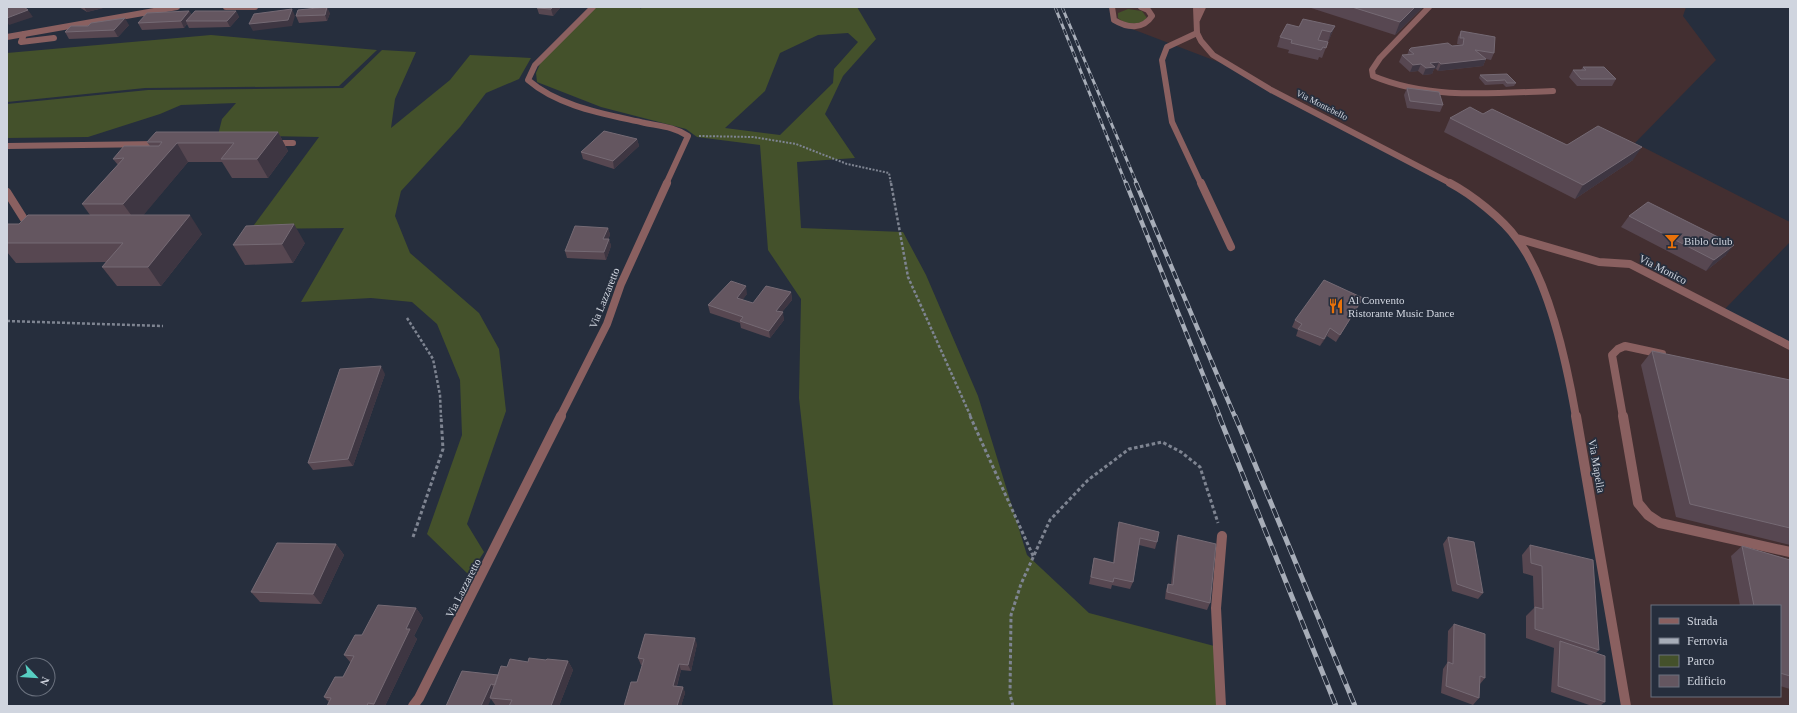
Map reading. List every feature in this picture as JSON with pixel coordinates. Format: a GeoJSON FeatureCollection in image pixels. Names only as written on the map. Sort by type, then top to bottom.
{"type":"FeatureCollection","features":[{"type":"Feature","properties":{"kind":"street"},"geometry":{"type":"LineString","coordinates":[[7,37],[176,7]]}},
{"type":"Feature","properties":{"kind":"street"},"geometry":{"type":"LineString","coordinates":[[226,7],[255,7]]}},
{"type":"Feature","properties":{"kind":"street"},"geometry":{"type":"LineString","coordinates":[[593,7],[535,66],[528,80],[531,85],[542,92],[567,101],[679,130],[688,136]]}},
{"type":"Feature","properties":{"kind":"street"},"geometry":{"type":"LineString","coordinates":[[1112,7],[1114,20],[1119,24],[1133,27],[1146,24],[1152,16],[1148,10],[1141,7]]}},
{"type":"Feature","properties":{"kind":"street","name":"Via Montebello"},"geometry":{"type":"LineString","coordinates":[[1196,7],[1195,23],[1197,33],[1201,41],[1213,55],[1271,90],[1386,148],[1458,187],[1480,202],[1517,238]]}},
{"type":"Feature","properties":{"kind":"street"},"geometry":{"type":"LineString","coordinates":[[1195,23],[1203,7]]}},
{"type":"Feature","properties":{"kind":"street"},"geometry":{"type":"LineString","coordinates":[[1429,7],[1380,58],[1372,70],[1373,76],[1382,81],[1425,91],[1553,92]]}},
{"type":"Feature","properties":{"kind":"street"},"geometry":{"type":"LineString","coordinates":[[1197,33],[1168,47],[1162,60],[1172,122],[1231,247]]}},
{"type":"Feature","properties":{"kind":"street"},"geometry":{"type":"LineString","coordinates":[[24,34],[21,42],[54,38]]}},
{"type":"Feature","properties":{"kind":"street","name":"Via Lazzaretto"},"geometry":{"type":"LineString","coordinates":[[412,706],[419,698],[471,598],[607,324],[621,284],[688,136]]}},
{"type":"Feature","properties":{"kind":"street"},"geometry":{"type":"LineString","coordinates":[[269,143],[293,143]]}},
{"type":"Feature","properties":{"kind":"street"},"geometry":{"type":"LineString","coordinates":[[7,146],[166,144]]}},
{"type":"Feature","properties":{"kind":"street"},"geometry":{"type":"LineString","coordinates":[[7,192],[32,232]]}},
{"type":"Feature","properties":{"kind":"street","name":"Via Monico"},"geometry":{"type":"LineString","coordinates":[[1517,238],[1599,262],[1630,264],[1790,346]]}},
{"type":"Feature","properties":{"kind":"street","name":"Via Mapella"},"geometry":{"type":"LineString","coordinates":[[1517,238],[1534,266],[1550,308],[1572,393],[1626,706]]}},
{"type":"Feature","properties":{"kind":"street"},"geometry":{"type":"LineString","coordinates":[[1669,355],[1625,346],[1618,349],[1612,355],[1638,503],[1648,515],[1660,523],[1790,552]]}},
{"type":"Feature","properties":{"kind":"street"},"geometry":{"type":"LineString","coordinates":[[1221,706],[1216,608],[1222,536]]}},
{"type":"Feature","properties":{"kind":"path"},"geometry":{"type":"LineString","coordinates":[[688,136],[752,137],[796,144],[847,164],[889,173],[908,277],[1034,558]]}},
{"type":"Feature","properties":{"kind":"path"},"geometry":{"type":"LineString","coordinates":[[407,318],[433,359],[440,395],[443,449],[413,537]]}},
{"type":"Feature","properties":{"kind":"path"},"geometry":{"type":"LineString","coordinates":[[7,321],[163,326]]}},
{"type":"Feature","properties":{"kind":"path"},"geometry":{"type":"LineString","coordinates":[[1012,706],[1010,694],[1011,615],[1021,584],[1050,520],[1088,480],[1129,449],[1162,442],[1181,452],[1200,467],[1222,536]]}},
{"type":"Feature","properties":{"kind":"shaded area"},"geometry":{"type":"Polygon","coordinates":[[[1112,7],[1686,7],[1683,16],[1716,60],[1635,143],[1790,222],[1790,242],[1723,311],[1790,346],[1790,706],[1626,706],[1572,393],[1550,308],[1517,238],[1480,202],[1229,66],[1119,24],[1112,7]]]}},
{"type":"Feature","properties":{"kind":"green space"},"geometry":{"type":"Polygon","coordinates":[[[593,7],[641,7],[640,9],[643,7],[857,7],[876,39],[843,76],[825,114],[855,158],[797,162],[801,228],[903,232],[926,275],[978,396],[1027,555],[1089,613],[1218,647],[1225,706],[833,706],[799,398],[801,299],[768,250],[760,145],[697,137],[686,129],[601,107],[537,82],[536,73],[543,57],[593,7]],[[848,33],[818,35],[780,53],[765,91],[725,128],[780,135],[833,83],[834,69],[858,42],[848,33]]]}},
{"type":"Feature","properties":{"kind":"green space"},"geometry":{"type":"Polygon","coordinates":[[[1128,9],[1142,11],[1147,18],[1144,21],[1133,24],[1118,18],[1118,13],[1128,9]]]}},
{"type":"Feature","properties":{"kind":"green space"},"geometry":{"type":"Polygon","coordinates":[[[211,35],[377,50],[339,86],[145,88],[7,102],[7,53],[211,35]]]}},
{"type":"Feature","properties":{"kind":"green space"},"geometry":{"type":"Polygon","coordinates":[[[382,50],[416,52],[395,99],[391,128],[450,80],[470,55],[531,58],[519,79],[486,93],[460,127],[401,191],[395,216],[410,253],[479,313],[499,349],[506,411],[467,524],[484,552],[469,575],[427,534],[462,435],[460,380],[437,324],[412,302],[371,298],[301,302],[344,228],[251,229],[319,137],[218,135],[222,119],[236,103],[181,105],[160,114],[88,137],[7,138],[7,104],[148,90],[343,88],[382,50]]]}},
{"type":"Feature","properties":{"kind":"building"},"geometry":{"type":"Polygon","coordinates":[[[7,7],[24,7],[28,10],[7,18],[7,7]]]}},
{"type":"Feature","properties":{"kind":"building"},"geometry":{"type":"Polygon","coordinates":[[[327,7],[325,15],[296,16],[298,10],[327,7]]]}},
{"type":"Feature","properties":{"kind":"building"},"geometry":{"type":"Polygon","coordinates":[[[553,7],[551,9],[537,8],[553,7]]]}},
{"type":"Feature","properties":{"kind":"building"},"geometry":{"type":"Polygon","coordinates":[[[1352,7],[1415,7],[1400,22],[1352,7]]]}},
{"type":"Feature","properties":{"kind":"building"},"geometry":{"type":"Polygon","coordinates":[[[292,9],[288,20],[249,24],[254,14],[292,9]]]}},
{"type":"Feature","properties":{"kind":"building"},"geometry":{"type":"Polygon","coordinates":[[[189,11],[181,21],[138,23],[147,13],[189,11]]]}},
{"type":"Feature","properties":{"kind":"building"},"geometry":{"type":"Polygon","coordinates":[[[195,11],[236,11],[227,21],[186,21],[195,11]]]}},
{"type":"Feature","properties":{"kind":"building"},"geometry":{"type":"Polygon","coordinates":[[[125,18],[114,30],[65,32],[71,26],[88,26],[91,23],[125,18]]]}},
{"type":"Feature","properties":{"kind":"building"},"geometry":{"type":"Polygon","coordinates":[[[1303,19],[1335,26],[1331,32],[1322,30],[1318,40],[1328,42],[1326,48],[1323,47],[1321,50],[1291,43],[1292,40],[1280,37],[1287,24],[1299,27],[1303,19]]]}},
{"type":"Feature","properties":{"kind":"building"},"geometry":{"type":"Polygon","coordinates":[[[1461,31],[1495,37],[1494,53],[1475,50],[1486,59],[1441,64],[1439,62],[1430,63],[1435,67],[1426,68],[1421,64],[1413,65],[1402,55],[1414,54],[1409,50],[1411,48],[1448,43],[1452,46],[1463,45],[1464,38],[1460,38],[1461,31]]]}},
{"type":"Feature","properties":{"kind":"building"},"geometry":{"type":"Polygon","coordinates":[[[1583,67],[1604,67],[1616,79],[1581,79],[1573,70],[1586,70],[1583,67]]]}},
{"type":"Feature","properties":{"kind":"building"},"geometry":{"type":"Polygon","coordinates":[[[1507,74],[1516,83],[1507,83],[1505,80],[1487,81],[1480,75],[1507,74]]]}},
{"type":"Feature","properties":{"kind":"building"},"geometry":{"type":"Polygon","coordinates":[[[1407,88],[1439,92],[1443,105],[1410,101],[1407,88]]]}},
{"type":"Feature","properties":{"kind":"building"},"geometry":{"type":"Polygon","coordinates":[[[1470,107],[1483,114],[1492,109],[1567,145],[1598,126],[1642,147],[1583,185],[1450,118],[1470,107]]]}},
{"type":"Feature","properties":{"kind":"building"},"geometry":{"type":"Polygon","coordinates":[[[604,131],[637,139],[613,161],[581,152],[604,131]]]}},
{"type":"Feature","properties":{"kind":"building"},"geometry":{"type":"Polygon","coordinates":[[[156,132],[278,132],[257,159],[221,159],[234,143],[177,143],[123,204],[82,204],[124,158],[113,159],[124,146],[159,146],[162,142],[147,142],[156,132]]]}},
{"type":"Feature","properties":{"kind":"building"},"geometry":{"type":"Polygon","coordinates":[[[1648,202],[1734,245],[1714,260],[1629,216],[1648,202]]]}},
{"type":"Feature","properties":{"kind":"building"},"geometry":{"type":"Polygon","coordinates":[[[28,215],[190,215],[148,267],[102,267],[123,243],[7,243],[7,224],[19,224],[28,215]]]}},
{"type":"Feature","properties":{"kind":"building"},"geometry":{"type":"Polygon","coordinates":[[[294,224],[282,244],[233,245],[246,226],[294,224]]]}},
{"type":"Feature","properties":{"kind":"building"},"geometry":{"type":"Polygon","coordinates":[[[575,226],[608,228],[603,239],[609,239],[604,252],[565,251],[575,226]]]}},
{"type":"Feature","properties":{"kind":"building"},"geometry":{"type":"Polygon","coordinates":[[[1324,280],[1363,298],[1340,335],[1330,328],[1324,339],[1298,329],[1302,324],[1295,320],[1324,280]]]}},
{"type":"Feature","properties":{"kind":"building"},"geometry":{"type":"Polygon","coordinates":[[[731,281],[746,286],[737,298],[753,303],[766,286],[791,292],[776,311],[783,312],[769,331],[740,321],[743,317],[708,305],[731,281]]]}},
{"type":"Feature","properties":{"kind":"building"},"geometry":{"type":"Polygon","coordinates":[[[1652,351],[1790,380],[1790,528],[1690,504],[1652,351]]]}},
{"type":"Feature","properties":{"kind":"building"},"geometry":{"type":"Polygon","coordinates":[[[381,366],[348,459],[308,463],[340,369],[381,366]]]}},
{"type":"Feature","properties":{"kind":"building"},"geometry":{"type":"Polygon","coordinates":[[[1119,522],[1159,532],[1157,542],[1140,538],[1133,582],[1114,578],[1113,582],[1091,577],[1094,558],[1114,563],[1119,522]]]}},
{"type":"Feature","properties":{"kind":"building"},"geometry":{"type":"Polygon","coordinates":[[[1178,535],[1216,544],[1210,603],[1167,592],[1168,584],[1173,585],[1178,535]]]}},
{"type":"Feature","properties":{"kind":"building"},"geometry":{"type":"Polygon","coordinates":[[[1448,537],[1474,542],[1483,593],[1457,584],[1448,537]]]}},
{"type":"Feature","properties":{"kind":"building"},"geometry":{"type":"Polygon","coordinates":[[[277,543],[336,544],[313,594],[251,592],[277,543]]]}},
{"type":"Feature","properties":{"kind":"building"},"geometry":{"type":"Polygon","coordinates":[[[1530,545],[1593,560],[1599,650],[1535,629],[1535,607],[1543,609],[1542,566],[1531,563],[1530,545]]]}},
{"type":"Feature","properties":{"kind":"building"},"geometry":{"type":"Polygon","coordinates":[[[1742,546],[1790,560],[1790,676],[1781,673],[1781,605],[1754,605],[1742,546]]]}},
{"type":"Feature","properties":{"kind":"building"},"geometry":{"type":"Polygon","coordinates":[[[378,605],[416,608],[406,629],[410,629],[374,704],[368,703],[367,706],[327,706],[331,698],[324,697],[335,677],[343,677],[354,656],[344,655],[355,635],[362,635],[378,605]]]}},
{"type":"Feature","properties":{"kind":"building"},"geometry":{"type":"Polygon","coordinates":[[[1454,624],[1485,634],[1485,678],[1480,676],[1479,698],[1446,686],[1448,662],[1453,664],[1454,624]]]}},
{"type":"Feature","properties":{"kind":"building"},"geometry":{"type":"Polygon","coordinates":[[[645,634],[695,638],[688,665],[679,664],[673,686],[683,687],[677,706],[624,706],[631,682],[637,682],[644,659],[638,658],[645,634]]]}},
{"type":"Feature","properties":{"kind":"building"},"geometry":{"type":"Polygon","coordinates":[[[1560,641],[1605,656],[1605,702],[1558,686],[1560,641]]]}},
{"type":"Feature","properties":{"kind":"building"},"geometry":{"type":"Polygon","coordinates":[[[529,658],[568,661],[551,706],[509,706],[512,700],[490,698],[501,666],[507,667],[510,659],[528,662],[529,658]]]}},
{"type":"Feature","properties":{"kind":"building"},"geometry":{"type":"Polygon","coordinates":[[[462,671],[498,675],[495,685],[491,684],[481,706],[446,706],[462,671]]]}},
{"type":"Feature","properties":{"kind":"railway"},"geometry":{"type":"LineString","coordinates":[[1055,7],[1126,184]]}},
{"type":"Feature","properties":{"kind":"railway"},"geometry":{"type":"LineString","coordinates":[[1062,7],[1137,184]]}},
{"type":"Feature","properties":{"kind":"railway"},"geometry":{"type":"LineString","coordinates":[[1126,183],[1220,417]]}},
{"type":"Feature","properties":{"kind":"railway"},"geometry":{"type":"LineString","coordinates":[[1136,183],[1235,417]]}},
{"type":"Feature","properties":{"kind":"railway"},"geometry":{"type":"LineString","coordinates":[[1219,416],[1336,706]]}},
{"type":"Feature","properties":{"kind":"railway"},"geometry":{"type":"LineString","coordinates":[[1235,416],[1355,706]]}},
{"type":"Feature","properties":{"kind":"place","name":"Biblo Club"},"geometry":{"type":"Point","coordinates":[1672,241]}},
{"type":"Feature","properties":{"kind":"place","name":"Al Convento Ristorante Music Dance"},"geometry":{"type":"Point","coordinates":[1336,306]}}]}
